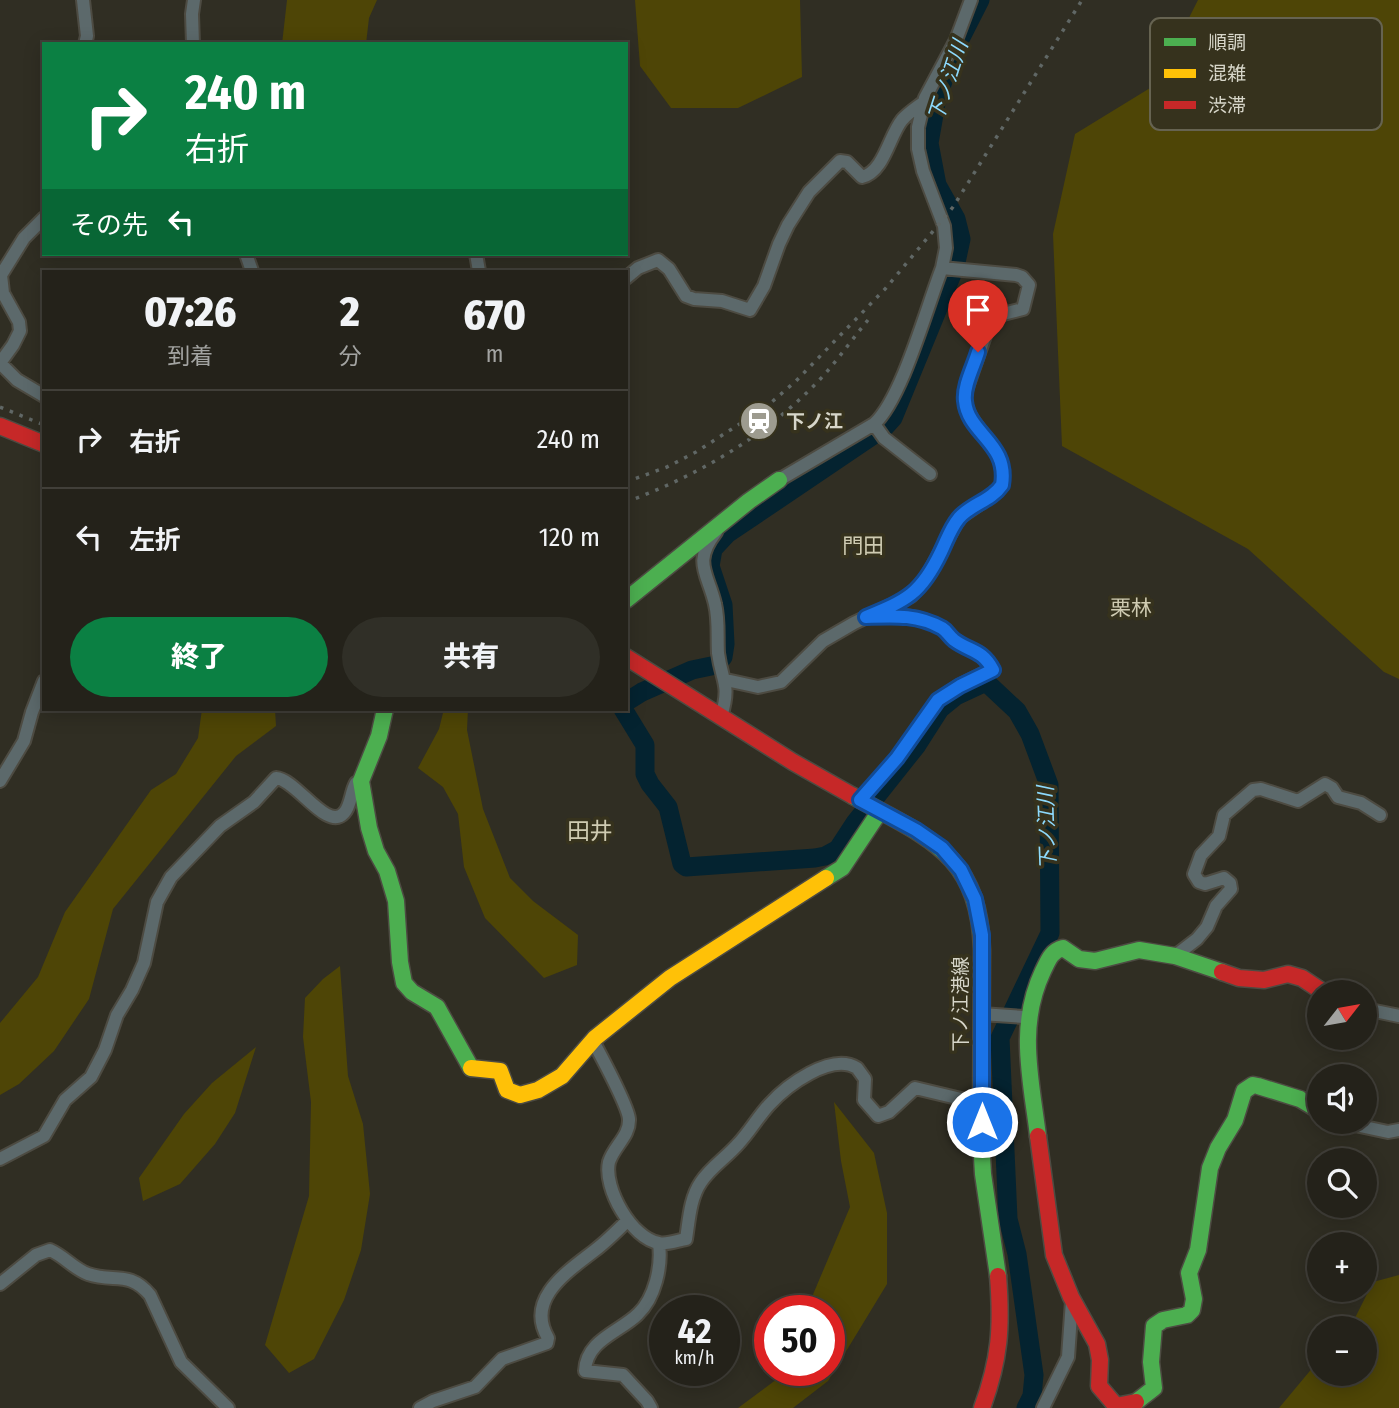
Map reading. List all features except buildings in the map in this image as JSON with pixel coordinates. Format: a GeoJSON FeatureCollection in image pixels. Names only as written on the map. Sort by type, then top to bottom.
{"type":"FeatureCollection","features":[{"type":"Feature","properties":{"kind":"street"},"geometry":{"type":"LineString","coordinates":[[83,0],[86,42]]}},
{"type":"Feature","properties":{"kind":"street"},"geometry":{"type":"LineString","coordinates":[[193,42],[191,14],[194,0]]}},
{"type":"Feature","properties":{"kind":"street"},"geometry":{"type":"LineString","coordinates":[[628,598],[779,480],[878,429],[949,268],[944,226],[923,171],[918,149],[918,127],[924,102],[956,40],[971,0]]}},
{"type":"Feature","properties":{"kind":"street"},"geometry":{"type":"LineString","coordinates":[[628,276],[638,268],[658,260],[669,269],[686,296],[722,301],[750,310],[764,286],[781,239],[809,192],[840,161],[847,162],[862,177],[870,174],[901,121],[924,102]]}},
{"type":"Feature","properties":{"kind":"street"},"geometry":{"type":"LineString","coordinates":[[42,220],[24,237],[1,275],[3,293],[19,322],[19,331],[0,363],[17,380],[42,395]]}},
{"type":"Feature","properties":{"kind":"street"},"geometry":{"type":"LineString","coordinates":[[726,680],[758,687],[781,682],[823,641],[866,617],[898,604],[916,591],[925,580],[959,518],[995,494],[1002,485],[999,455],[975,424],[965,404],[965,393],[988,327],[999,315],[1023,309],[1029,285],[1016,275],[949,268]]}},
{"type":"Feature","properties":{"kind":"street"},"geometry":{"type":"LineString","coordinates":[[0,426],[42,443]]}},
{"type":"Feature","properties":{"kind":"street"},"geometry":{"type":"LineString","coordinates":[[878,429],[930,474]]}},
{"type":"Feature","properties":{"kind":"street"},"geometry":{"type":"LineString","coordinates":[[721,717],[726,698],[726,680],[720,659],[716,606],[704,575],[703,563],[710,540],[724,522]]}},
{"type":"Feature","properties":{"kind":"street"},"geometry":{"type":"LineString","coordinates":[[628,658],[861,801],[897,758],[938,700],[993,670],[987,659],[954,640],[945,629],[900,615],[866,617]]}},
{"type":"Feature","properties":{"kind":"street"},"geometry":{"type":"LineString","coordinates":[[0,781],[24,741],[42,686]]}},
{"type":"Feature","properties":{"kind":"street"},"geometry":{"type":"LineString","coordinates":[[385,711],[379,736],[361,781],[369,828],[396,901],[404,984],[437,1007],[472,1069],[483,1071],[493,1068],[500,1071],[507,1090],[520,1095],[538,1090],[562,1076],[593,1041],[670,978],[842,868],[880,811]]}},
{"type":"Feature","properties":{"kind":"street"},"geometry":{"type":"LineString","coordinates":[[0,1159],[44,1136],[65,1100],[91,1077],[105,1050],[117,1015],[144,963],[157,902],[172,877],[194,851],[220,826],[262,795],[276,778],[290,783],[323,813],[332,817],[339,817],[345,812],[353,788],[361,781]]}},
{"type":"Feature","properties":{"kind":"street"},"geometry":{"type":"LineString","coordinates":[[1175,956],[1197,939],[1207,927],[1216,906],[1231,889],[1230,883],[1224,878],[1205,884],[1199,882],[1194,874],[1202,855],[1219,836],[1224,815],[1253,790],[1261,789],[1298,801],[1325,784],[1332,788],[1338,797],[1361,803],[1380,815]]}},
{"type":"Feature","properties":{"kind":"street","name":"下ノ江港線"},"geometry":{"type":"LineString","coordinates":[[861,801],[916,830],[942,848],[970,885],[981,923],[988,1015],[982,1104],[982,1161],[1001,1325],[996,1369],[982,1408]]}},
{"type":"Feature","properties":{"kind":"street"},"geometry":{"type":"LineString","coordinates":[[1307,981],[1288,974],[1264,980],[1239,978],[1175,956],[1139,950],[1086,961],[1066,949],[1056,950],[1051,955],[1034,991],[1026,1017],[1029,1065],[1054,1251],[1071,1297],[1099,1349],[1099,1386],[1116,1406],[1129,1405],[1150,1393],[1155,1385],[1151,1367],[1153,1328],[1163,1320],[1185,1316],[1192,1310],[1194,1299],[1189,1273],[1198,1250],[1210,1168],[1218,1147],[1235,1120],[1244,1091],[1253,1085],[1258,1086],[1307,1104]]}},
{"type":"Feature","properties":{"kind":"street"},"geometry":{"type":"LineString","coordinates":[[1377,1011],[1399,1016]]}},
{"type":"Feature","properties":{"kind":"street"},"geometry":{"type":"LineString","coordinates":[[988,1015],[1026,1017]]}},
{"type":"Feature","properties":{"kind":"street"},"geometry":{"type":"LineString","coordinates":[[593,1041],[629,1116],[628,1130],[613,1152],[608,1166],[610,1185],[627,1221],[637,1232],[659,1244],[686,1239],[692,1204],[700,1183],[740,1142],[770,1103],[820,1068],[841,1063],[857,1068],[864,1079],[864,1100],[878,1116],[889,1112],[915,1088],[982,1104]]}},
{"type":"Feature","properties":{"kind":"street"},"geometry":{"type":"LineString","coordinates":[[1377,1127],[1395,1130]]}},
{"type":"Feature","properties":{"kind":"street"},"geometry":{"type":"LineString","coordinates":[[420,1408],[433,1401],[467,1391],[480,1384],[502,1359],[547,1343],[541,1310],[555,1283],[627,1221]]}},
{"type":"Feature","properties":{"kind":"street"},"geometry":{"type":"LineString","coordinates":[[650,1408],[647,1401],[623,1375],[584,1371],[585,1362],[596,1346],[637,1316],[648,1303],[661,1257],[659,1244]]}},
{"type":"Feature","properties":{"kind":"street"},"geometry":{"type":"LineString","coordinates":[[0,1283],[36,1255],[50,1250],[87,1274],[131,1279],[143,1286],[150,1295],[181,1362],[228,1408]]}},
{"type":"Feature","properties":{"kind":"street"},"geometry":{"type":"LineString","coordinates":[[1043,1408],[1068,1357],[1071,1297]]}},
{"type":"Feature","properties":{"kind":"shaded area"},"geometry":{"type":"Polygon","coordinates":[[[287,0],[377,0],[369,18],[366,42],[282,42],[287,0]]]}},
{"type":"Feature","properties":{"kind":"shaded area"},"geometry":{"type":"Polygon","coordinates":[[[635,0],[800,0],[802,77],[738,108],[671,108],[640,66],[635,0]]]}},
{"type":"Feature","properties":{"kind":"shaded area"},"geometry":{"type":"Polygon","coordinates":[[[1198,0],[1399,0],[1399,679],[1384,672],[1248,549],[1062,446],[1053,234],[1075,134],[1150,88],[1150,130],[1382,130],[1382,18],[1189,18],[1198,0]]]}},
{"type":"Feature","properties":{"kind":"shaded area"},"geometry":{"type":"Polygon","coordinates":[[[202,711],[275,711],[276,726],[236,756],[113,909],[89,999],[54,1051],[19,1084],[0,1095],[0,1023],[38,977],[65,912],[151,790],[176,774],[198,738],[202,711]]]}},
{"type":"Feature","properties":{"kind":"shaded area"},"geometry":{"type":"Polygon","coordinates":[[[444,711],[468,711],[467,730],[483,809],[510,878],[533,901],[578,935],[577,965],[544,978],[485,918],[464,867],[458,814],[443,787],[418,768],[439,729],[444,711]]]}},
{"type":"Feature","properties":{"kind":"shaded area"},"geometry":{"type":"Polygon","coordinates":[[[340,966],[348,1076],[363,1124],[370,1194],[361,1250],[344,1300],[314,1359],[289,1373],[265,1345],[309,1196],[311,1102],[303,1037],[305,998],[340,966]]]}},
{"type":"Feature","properties":{"kind":"shaded area"},"geometry":{"type":"Polygon","coordinates":[[[256,1047],[235,1113],[215,1144],[180,1184],[143,1201],[139,1178],[184,1114],[212,1083],[256,1047]]]}},
{"type":"Feature","properties":{"kind":"shaded area"},"geometry":{"type":"Polygon","coordinates":[[[834,1102],[874,1153],[887,1213],[887,1284],[845,1353],[845,1295],[813,1295],[850,1207],[834,1102]]]}},
{"type":"Feature","properties":{"kind":"shaded area"},"geometry":{"type":"Polygon","coordinates":[[[1399,1275],[1399,1408],[1279,1408],[1307,1374],[1307,1386],[1377,1386],[1377,1316],[1356,1316],[1363,1302],[1377,1302],[1377,1281],[1399,1275]]]}},
{"type":"Feature","properties":{"kind":"shaded area"},"geometry":{"type":"Polygon","coordinates":[[[768,1386],[822,1386],[793,1408],[738,1408],[768,1386]]]}},
{"type":"Feature","properties":{"kind":"waterway","name":"下ノ江川"},"geometry":{"type":"LineString","coordinates":[[628,701],[692,670],[716,665],[723,657],[723,605],[710,566],[713,549],[727,534],[884,428],[893,418],[955,267],[961,239],[956,219],[937,185],[929,143],[936,103],[950,59],[980,0]]}},
{"type":"Feature","properties":{"kind":"waterway","name":"下ノ江川"},"geometry":{"type":"LineString","coordinates":[[624,711],[645,745],[645,774],[668,807],[682,864],[686,867],[825,856],[838,849],[855,823],[917,745],[940,709],[956,696],[986,682],[1017,711],[1030,734],[1049,785],[1050,933],[1000,1038],[1008,1219],[1017,1254],[1034,1375],[1032,1396],[1026,1408]]}},
{"type":"Feature","properties":{"kind":"railway"},"geometry":{"type":"LineString","coordinates":[[628,481],[667,467],[696,452],[766,407],[796,381],[886,288],[953,207],[1082,0]]}},
{"type":"Feature","properties":{"kind":"railway"},"geometry":{"type":"LineString","coordinates":[[628,501],[681,479],[758,434],[824,375],[868,320]]}},
{"type":"Feature","properties":{"kind":"railway"},"geometry":{"type":"LineString","coordinates":[[0,407],[42,424]]}},
{"type":"Feature","properties":{"kind":"traffic: fast"},"geometry":{"type":"LineString","coordinates":[[628,598],[779,480]]}},
{"type":"Feature","properties":{"kind":"traffic: fast"},"geometry":{"type":"LineString","coordinates":[[385,711],[379,736],[361,781],[369,828],[396,901],[404,983],[412,992],[437,1007],[471,1068]]}},
{"type":"Feature","properties":{"kind":"traffic: fast"},"geometry":{"type":"LineString","coordinates":[[853,796],[904,824],[945,852],[960,870],[971,891],[979,917],[982,950],[981,1141],[983,1174],[998,1276]]}},
{"type":"Feature","properties":{"kind":"traffic: fast"},"geometry":{"type":"LineString","coordinates":[[826,878],[842,868],[880,811]]}},
{"type":"Feature","properties":{"kind":"traffic: fast"},"geometry":{"type":"LineString","coordinates":[[1038,1136],[1028,1032],[1035,992],[1050,957],[1056,951],[1063,948],[1079,959],[1095,961],[1139,950],[1175,956],[1222,972]]}},
{"type":"Feature","properties":{"kind":"traffic: fast"},"geometry":{"type":"LineString","coordinates":[[1136,1402],[1154,1388],[1151,1362],[1154,1326],[1163,1320],[1187,1315],[1192,1310],[1194,1299],[1189,1273],[1198,1250],[1210,1168],[1218,1148],[1235,1120],[1244,1091],[1253,1085],[1307,1103]]}},
{"type":"Feature","properties":{"kind":"traffic: slow"},"geometry":{"type":"LineString","coordinates":[[471,1068],[500,1071],[507,1090],[520,1095],[538,1090],[562,1076],[595,1038],[670,978],[826,878]]}},
{"type":"Feature","properties":{"kind":"traffic: jam"},"geometry":{"type":"LineString","coordinates":[[0,426],[42,443]]}},
{"type":"Feature","properties":{"kind":"traffic: jam"},"geometry":{"type":"LineString","coordinates":[[628,658],[793,762],[853,796]]}},
{"type":"Feature","properties":{"kind":"traffic: jam"},"geometry":{"type":"LineString","coordinates":[[1222,972],[1239,978],[1264,980],[1288,974],[1307,981]]}},
{"type":"Feature","properties":{"kind":"traffic: jam"},"geometry":{"type":"LineString","coordinates":[[1038,1136],[1054,1255],[1071,1297],[1097,1344],[1100,1360],[1099,1386],[1116,1406],[1136,1402]]}},
{"type":"Feature","properties":{"kind":"traffic: jam"},"geometry":{"type":"LineString","coordinates":[[982,1408],[993,1374],[998,1343],[998,1276]]}},
{"type":"Feature","properties":{"kind":"place","name":"下ノ江"},"geometry":{"type":"Point","coordinates":[759,421]}},
{"type":"Feature","properties":{"kind":"district","name":"門田"},"geometry":{"type":"Point","coordinates":[863,546]}},
{"type":"Feature","properties":{"kind":"district","name":"栗林"},"geometry":{"type":"Point","coordinates":[1131,608]}},
{"type":"Feature","properties":{"kind":"district","name":"田井"},"geometry":{"type":"Point","coordinates":[590,831]}},
{"type":"Feature","properties":{"kind":"route"},"geometry":{"type":"LineString","coordinates":[[978,352],[965,393],[965,404],[975,424],[998,451],[1002,485],[995,494],[959,518],[925,580],[911,596],[866,617],[900,615],[918,618],[945,629],[954,640],[987,659],[993,670],[938,700],[897,758],[860,800],[916,830],[942,848],[970,885],[982,935],[982,1122]]}}]}
